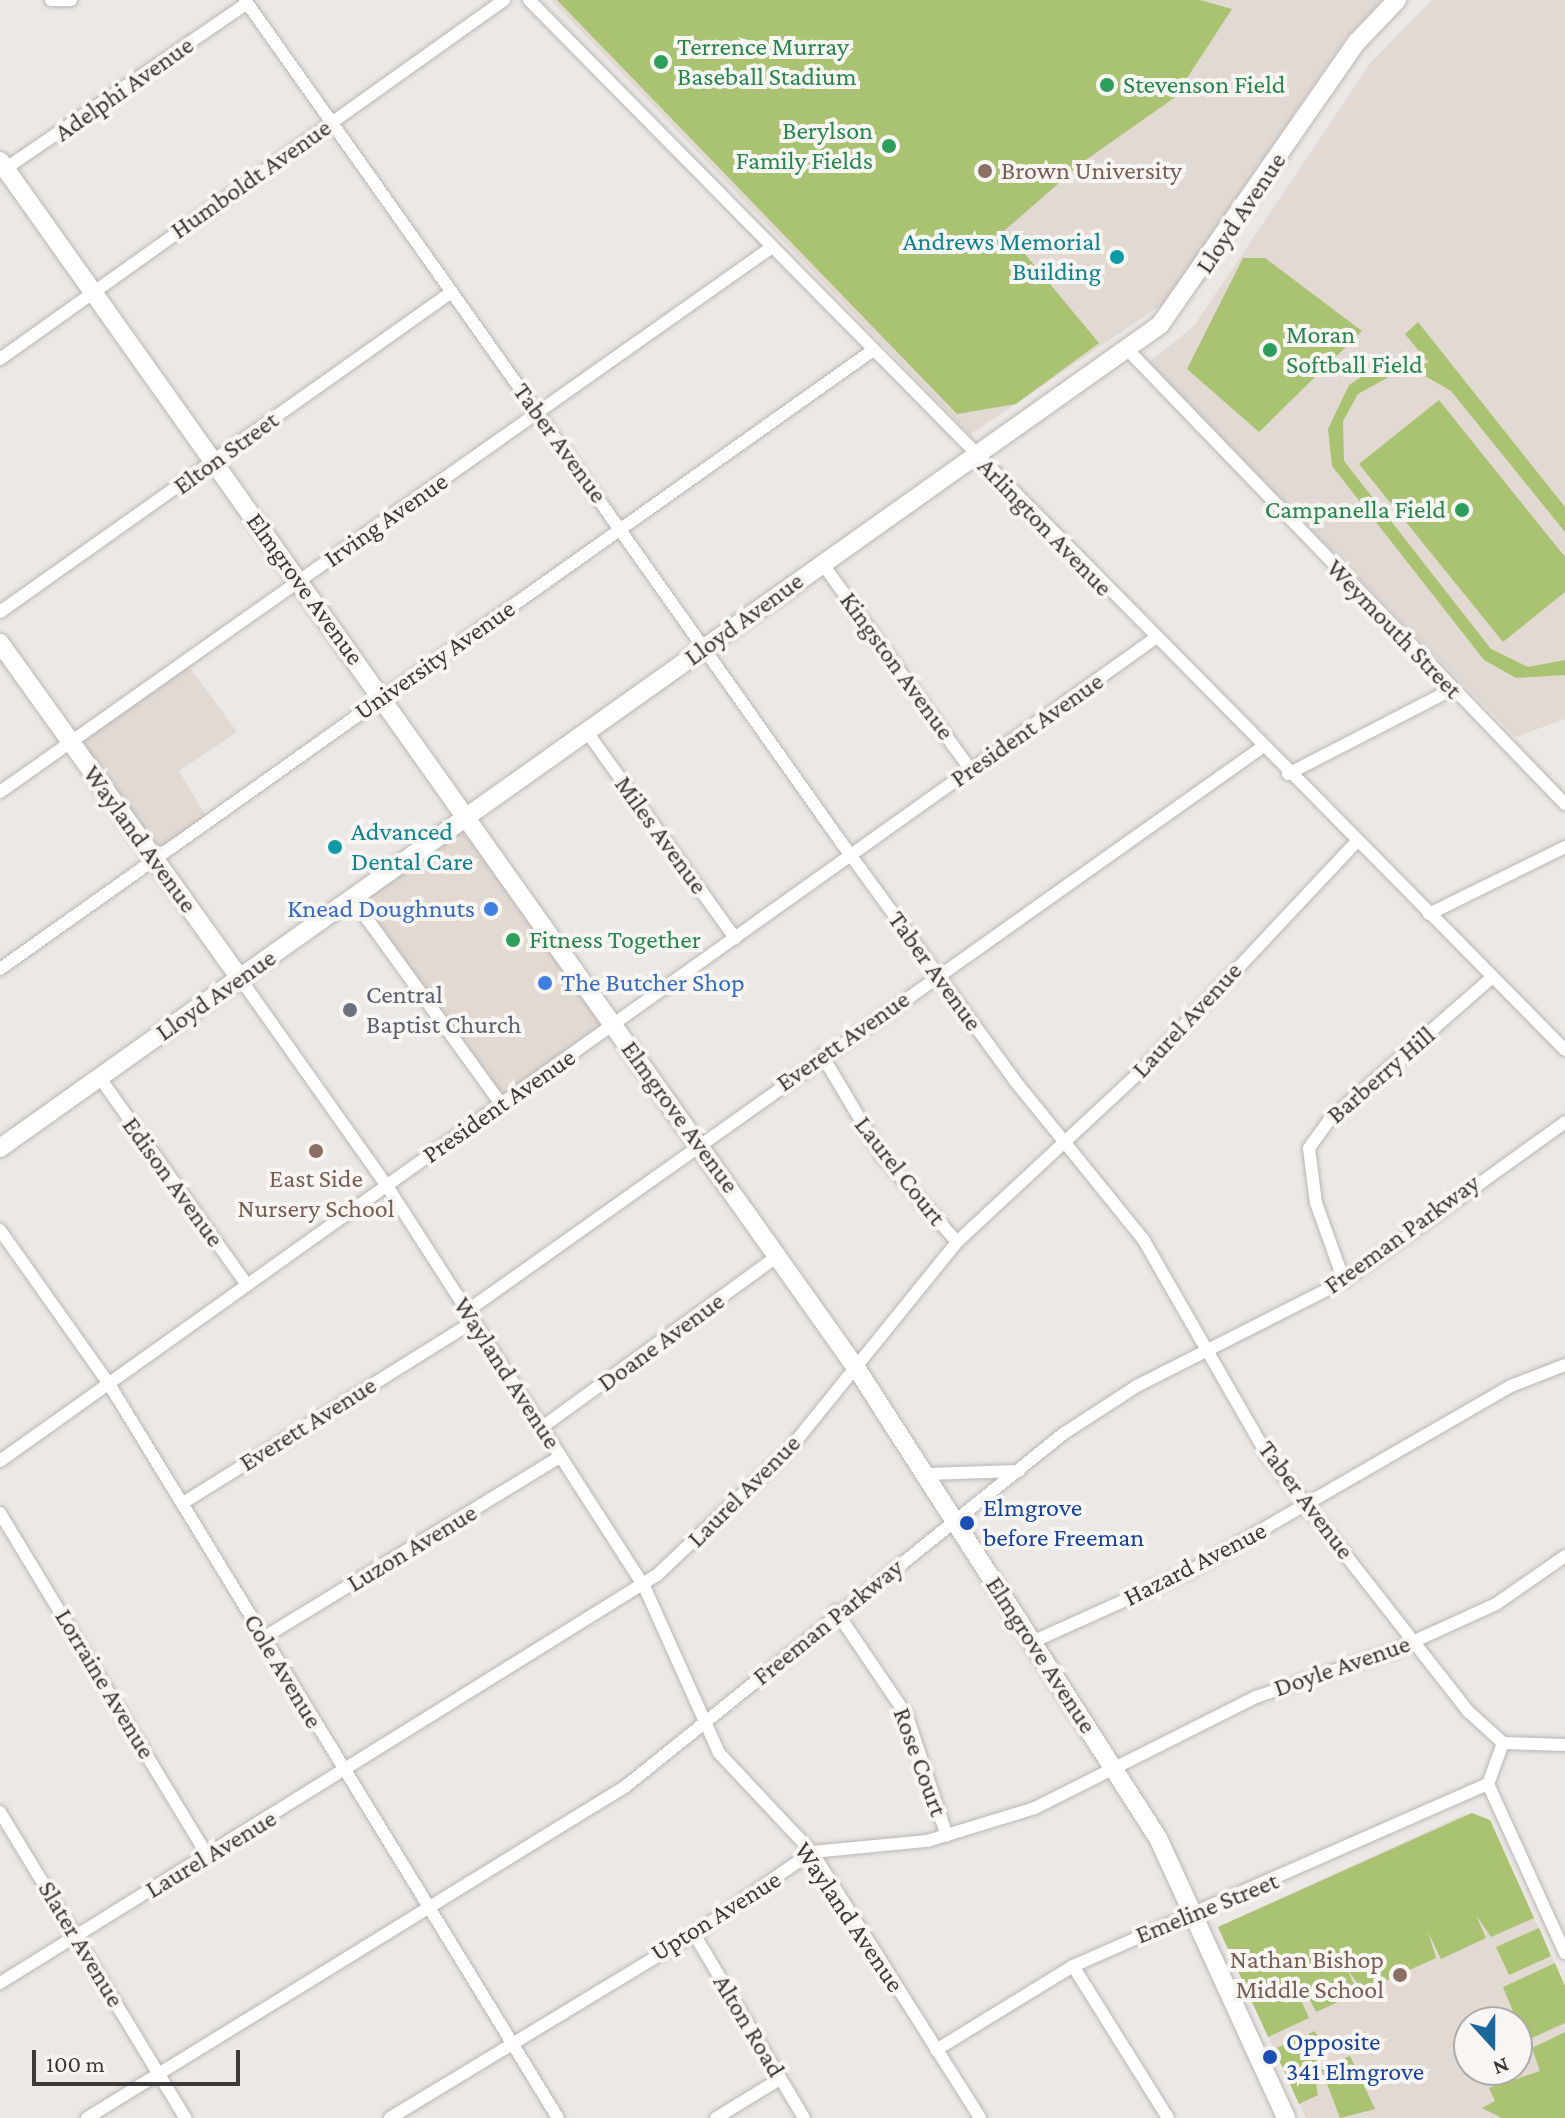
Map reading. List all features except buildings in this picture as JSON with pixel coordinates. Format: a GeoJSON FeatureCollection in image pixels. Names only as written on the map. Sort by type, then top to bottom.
{"type":"FeatureCollection","features":[{"type":"Feature","properties":{"kind":"street"},"geometry":{"type":"LineString","coordinates":[[51,0],[71,0]]}},
{"type":"Feature","properties":{"kind":"street","name":"Humboldt Avenue"},"geometry":{"type":"LineString","coordinates":[[0,359],[504,0]]}},
{"type":"Feature","properties":{"kind":"street","name":"Arlington Avenue"},"geometry":{"type":"LineString","coordinates":[[529,0],[1261,748],[1565,1050]]}},
{"type":"Feature","properties":{"kind":"street","name":"Lloyd Avenue"},"geometry":{"type":"LineString","coordinates":[[0,1148],[708,648],[822,563],[1171,315],[1357,42],[1397,0]]}},
{"type":"Feature","properties":{"kind":"street","name":"Taber Avenue"},"geometry":{"type":"LineString","coordinates":[[246,2],[937,974],[1143,1239],[1268,1456],[1415,1641],[1503,1743]]}},
{"type":"Feature","properties":{"kind":"street","name":"Adelphi Avenue"},"geometry":{"type":"LineString","coordinates":[[2,167],[246,2]]}},
{"type":"Feature","properties":{"kind":"street","name":"Elmgrove Avenue"},"geometry":{"type":"LineString","coordinates":[[2,167],[300,581],[857,1369],[1158,1838],[1286,2118]]}},
{"type":"Feature","properties":{"kind":"street","name":"Irving Avenue"},"geometry":{"type":"LineString","coordinates":[[0,792],[772,247]]}},
{"type":"Feature","properties":{"kind":"street","name":"Elton Street"},"geometry":{"type":"LineString","coordinates":[[0,612],[450,293]]}},
{"type":"Feature","properties":{"kind":"street","name":"Weymouth Street"},"geometry":{"type":"LineString","coordinates":[[1126,348],[1451,690],[1565,804]]}},
{"type":"Feature","properties":{"kind":"street","name":"University Avenue"},"geometry":{"type":"LineString","coordinates":[[0,969],[872,351]]}},
{"type":"Feature","properties":{"kind":"street","name":"Kingston Avenue"},"geometry":{"type":"LineString","coordinates":[[822,563],[971,770]]}},
{"type":"Feature","properties":{"kind":"street","name":"President Avenue"},"geometry":{"type":"LineString","coordinates":[[0,1461],[1154,639]]}},
{"type":"Feature","properties":{"kind":"street","name":"Wayland Avenue"},"geometry":{"type":"LineString","coordinates":[[0,643],[387,1186],[644,1586],[701,1725],[812,1852],[980,2118]]}},
{"type":"Feature","properties":{"kind":"street"},"geometry":{"type":"LineString","coordinates":[[1288,774],[1451,690]]}},
{"type":"Feature","properties":{"kind":"street","name":"Miles Avenue"},"geometry":{"type":"LineString","coordinates":[[587,732],[735,938]]}},
{"type":"Feature","properties":{"kind":"street","name":"Everett Avenue"},"geometry":{"type":"LineString","coordinates":[[183,1503],[471,1316],[822,1055],[1261,748]]}},
{"type":"Feature","properties":{"kind":"street","name":"Laurel Avenue"},"geometry":{"type":"LineString","coordinates":[[0,1983],[644,1586],[750,1491],[857,1369],[957,1242],[1065,1142],[1357,841]]}},
{"type":"Feature","properties":{"kind":"street"},"geometry":{"type":"LineString","coordinates":[[1429,914],[1565,847]]}},
{"type":"Feature","properties":{"kind":"street"},"geometry":{"type":"LineString","coordinates":[[352,898],[501,1104]]}},
{"type":"Feature","properties":{"kind":"street","name":"Barberry Hill"},"geometry":{"type":"LineString","coordinates":[[1344,1281],[1316,1203],[1309,1148],[1329,1120],[1491,978]]}},
{"type":"Feature","properties":{"kind":"street","name":"Laurel Court"},"geometry":{"type":"LineString","coordinates":[[822,1055],[882,1156],[957,1242]]}},
{"type":"Feature","properties":{"kind":"street","name":"Edison Avenue"},"geometry":{"type":"LineString","coordinates":[[100,1078],[247,1285]]}},
{"type":"Feature","properties":{"kind":"street","name":"Freeman Parkway"},"geometry":{"type":"LineString","coordinates":[[87,2118],[626,1786],[836,1611],[1019,1471],[1137,1386],[1344,1281],[1565,1122]]}},
{"type":"Feature","properties":{"kind":"street","name":"Cole Avenue"},"geometry":{"type":"LineString","coordinates":[[0,1230],[109,1384],[558,2118]]}},
{"type":"Feature","properties":{"kind":"street","name":"Doane Avenue"},"geometry":{"type":"LineString","coordinates":[[541,1428],[779,1255]]}},
{"type":"Feature","properties":{"kind":"street","name":"Hazard Avenue"},"geometry":{"type":"LineString","coordinates":[[1032,1642],[1192,1570],[1308,1506],[1511,1386],[1565,1365]]}},
{"type":"Feature","properties":{"kind":"street","name":"Luzon Avenue"},"geometry":{"type":"LineString","coordinates":[[263,1638],[560,1457]]}},
{"type":"Feature","properties":{"kind":"street"},"geometry":{"type":"LineString","coordinates":[[925,1474],[1019,1471]]}},
{"type":"Feature","properties":{"kind":"street","name":"Lorraine Avenue"},"geometry":{"type":"LineString","coordinates":[[0,1513],[208,1856]]}},
{"type":"Feature","properties":{"kind":"street","name":"Doyle Avenue"},"geometry":{"type":"LineString","coordinates":[[1114,1770],[1256,1697],[1415,1641],[1496,1604],[1565,1556]]}},
{"type":"Feature","properties":{"kind":"street","name":"Rose Court"},"geometry":{"type":"LineString","coordinates":[[836,1611],[907,1716],[947,1836]]}},
{"type":"Feature","properties":{"kind":"street"},"geometry":{"type":"LineString","coordinates":[[1565,1745],[1503,1743],[1488,1784],[1565,1953]]}},
{"type":"Feature","properties":{"kind":"street","name":"Upton Avenue"},"geometry":{"type":"LineString","coordinates":[[390,2118],[694,1934],[812,1852],[947,1836],[1035,1808],[1114,1770]]}},
{"type":"Feature","properties":{"kind":"street","name":"Emeline Street"},"geometry":{"type":"LineString","coordinates":[[936,2050],[1073,1966],[1488,1784]]}},
{"type":"Feature","properties":{"kind":"street","name":"Slater Avenue"},"geometry":{"type":"LineString","coordinates":[[0,1812],[185,2118]]}},
{"type":"Feature","properties":{"kind":"street","name":"Alton Road"},"geometry":{"type":"LineString","coordinates":[[694,1934],[804,2118]]}},
{"type":"Feature","properties":{"kind":"street"},"geometry":{"type":"LineString","coordinates":[[1073,1966],[1168,2118]]}},
{"type":"Feature","properties":{"kind":"street"},"geometry":{"type":"LineString","coordinates":[[716,2118],[780,2079]]}},
{"type":"Feature","properties":{"kind":"shaded area","name":"Brown University"},"geometry":{"type":"Polygon","coordinates":[[[551,0],[1383,0],[1345,39],[1164,303],[970,435],[551,0]]]}},
{"type":"Feature","properties":{"kind":"shaded area"},"geometry":{"type":"Polygon","coordinates":[[[1432,0],[1565,0],[1565,719],[1515,737],[1148,363],[1194,326],[1371,62],[1432,0]]]}},
{"type":"Feature","properties":{"kind":"shaded area"},"geometry":{"type":"Polygon","coordinates":[[[182,657],[237,732],[179,771],[206,816],[153,856],[70,735],[182,657]]]}},
{"type":"Feature","properties":{"kind":"shaded area"},"geometry":{"type":"Polygon","coordinates":[[[461,816],[610,1022],[505,1100],[354,892],[461,816]]]}},
{"type":"Feature","properties":{"kind":"shaded area","name":"Nathan Bishop Middle School"},"geometry":{"type":"Polygon","coordinates":[[[1465,1814],[1490,1821],[1565,1986],[1565,2118],[1306,2118],[1218,1927],[1465,1814]]]}},
{"type":"Feature","properties":{"kind":"green space","name":"Brown University"},"geometry":{"type":"Polygon","coordinates":[[[557,0],[1200,0],[1232,9],[1174,98],[1083,162],[1005,230],[1099,343],[1016,404],[957,414],[557,0]]]}},
{"type":"Feature","properties":{"kind":"green space","name":"Moran Softball Field"},"geometry":{"type":"Polygon","coordinates":[[[1243,258],[1265,258],[1362,331],[1259,432],[1187,369],[1243,258]]]}},
{"type":"Feature","properties":{"kind":"green space"},"geometry":{"type":"Polygon","coordinates":[[[1418,322],[1565,507],[1565,532],[1451,391],[1425,376],[1394,374],[1358,394],[1343,421],[1344,461],[1491,649],[1528,667],[1565,660],[1565,675],[1516,678],[1484,660],[1332,466],[1328,429],[1349,385],[1379,365],[1429,363],[1405,334],[1418,322]]]}},
{"type":"Feature","properties":{"kind":"green space","name":"Campanella Field"},"geometry":{"type":"Polygon","coordinates":[[[1439,400],[1565,557],[1565,592],[1503,642],[1359,464],[1439,400]]]}},
{"type":"Feature","properties":{"kind":"green space"},"geometry":{"type":"Polygon","coordinates":[[[1472,1813],[1490,1820],[1534,1918],[1491,1937],[1476,1915],[1486,1938],[1441,1959],[1428,1932],[1436,1958],[1363,1991],[1347,1969],[1358,1993],[1316,2012],[1304,1988],[1297,1991],[1309,2018],[1268,2037],[1218,1927],[1472,1813]]]}},
{"type":"Feature","properties":{"kind":"green space"},"geometry":{"type":"Polygon","coordinates":[[[1539,1928],[1551,1956],[1509,1975],[1496,1947],[1539,1928]]]}},
{"type":"Feature","properties":{"kind":"green space"},"geometry":{"type":"Polygon","coordinates":[[[1555,1963],[1565,1986],[1565,2023],[1533,2037],[1533,2006],[1511,2006],[1503,1987],[1555,1963]]]}},
{"type":"Feature","properties":{"kind":"green space"},"geometry":{"type":"Polygon","coordinates":[[[1315,2031],[1326,2055],[1313,2067],[1318,2095],[1299,2104],[1274,2049],[1315,2031]]]}},
{"type":"Feature","properties":{"kind":"green space"},"geometry":{"type":"Polygon","coordinates":[[[1565,2032],[1565,2118],[1502,2118],[1482,2108],[1495,2101],[1489,2088],[1533,2086],[1533,2073],[1540,2071],[1533,2048],[1565,2032]]]}},
{"type":"Feature","properties":{"kind":"green space"},"geometry":{"type":"Polygon","coordinates":[[[1350,2056],[1375,2109],[1340,2118],[1321,2068],[1350,2056]]]}},
{"type":"Feature","properties":{"kind":"place","name":"Terrence Murray Baseball Stadium"},"geometry":{"type":"Point","coordinates":[661,62]}},
{"type":"Feature","properties":{"kind":"place","name":"Stevenson Field"},"geometry":{"type":"Point","coordinates":[1107,85]}},
{"type":"Feature","properties":{"kind":"place","name":"Berylson Family Fields"},"geometry":{"type":"Point","coordinates":[889,146]}},
{"type":"Feature","properties":{"kind":"place","name":"Brown University"},"geometry":{"type":"Point","coordinates":[985,171]}},
{"type":"Feature","properties":{"kind":"place","name":"Andrews Memorial Building"},"geometry":{"type":"Point","coordinates":[1117,257]}},
{"type":"Feature","properties":{"kind":"place","name":"Moran Softball Field"},"geometry":{"type":"Point","coordinates":[1270,350]}},
{"type":"Feature","properties":{"kind":"place","name":"Campanella Field"},"geometry":{"type":"Point","coordinates":[1462,510]}},
{"type":"Feature","properties":{"kind":"place","name":"Advanced Dental Care"},"geometry":{"type":"Point","coordinates":[335,847]}},
{"type":"Feature","properties":{"kind":"place","name":"Knead Doughnuts"},"geometry":{"type":"Point","coordinates":[491,909]}},
{"type":"Feature","properties":{"kind":"place","name":"Fitness Together"},"geometry":{"type":"Point","coordinates":[513,940]}},
{"type":"Feature","properties":{"kind":"place","name":"The Butcher Shop"},"geometry":{"type":"Point","coordinates":[545,983]}},
{"type":"Feature","properties":{"kind":"place","name":"Central Baptist Church"},"geometry":{"type":"Point","coordinates":[350,1010]}},
{"type":"Feature","properties":{"kind":"place","name":"East Side Nursery School"},"geometry":{"type":"Point","coordinates":[316,1151]}},
{"type":"Feature","properties":{"kind":"place","name":"Elmgrove before Freeman"},"geometry":{"type":"Point","coordinates":[967,1523]}},
{"type":"Feature","properties":{"kind":"place","name":"Nathan Bishop Middle School"},"geometry":{"type":"Point","coordinates":[1400,1975]}},
{"type":"Feature","properties":{"kind":"place","name":"Opposite 341 Elmgrove"},"geometry":{"type":"Point","coordinates":[1270,2057]}}]}
